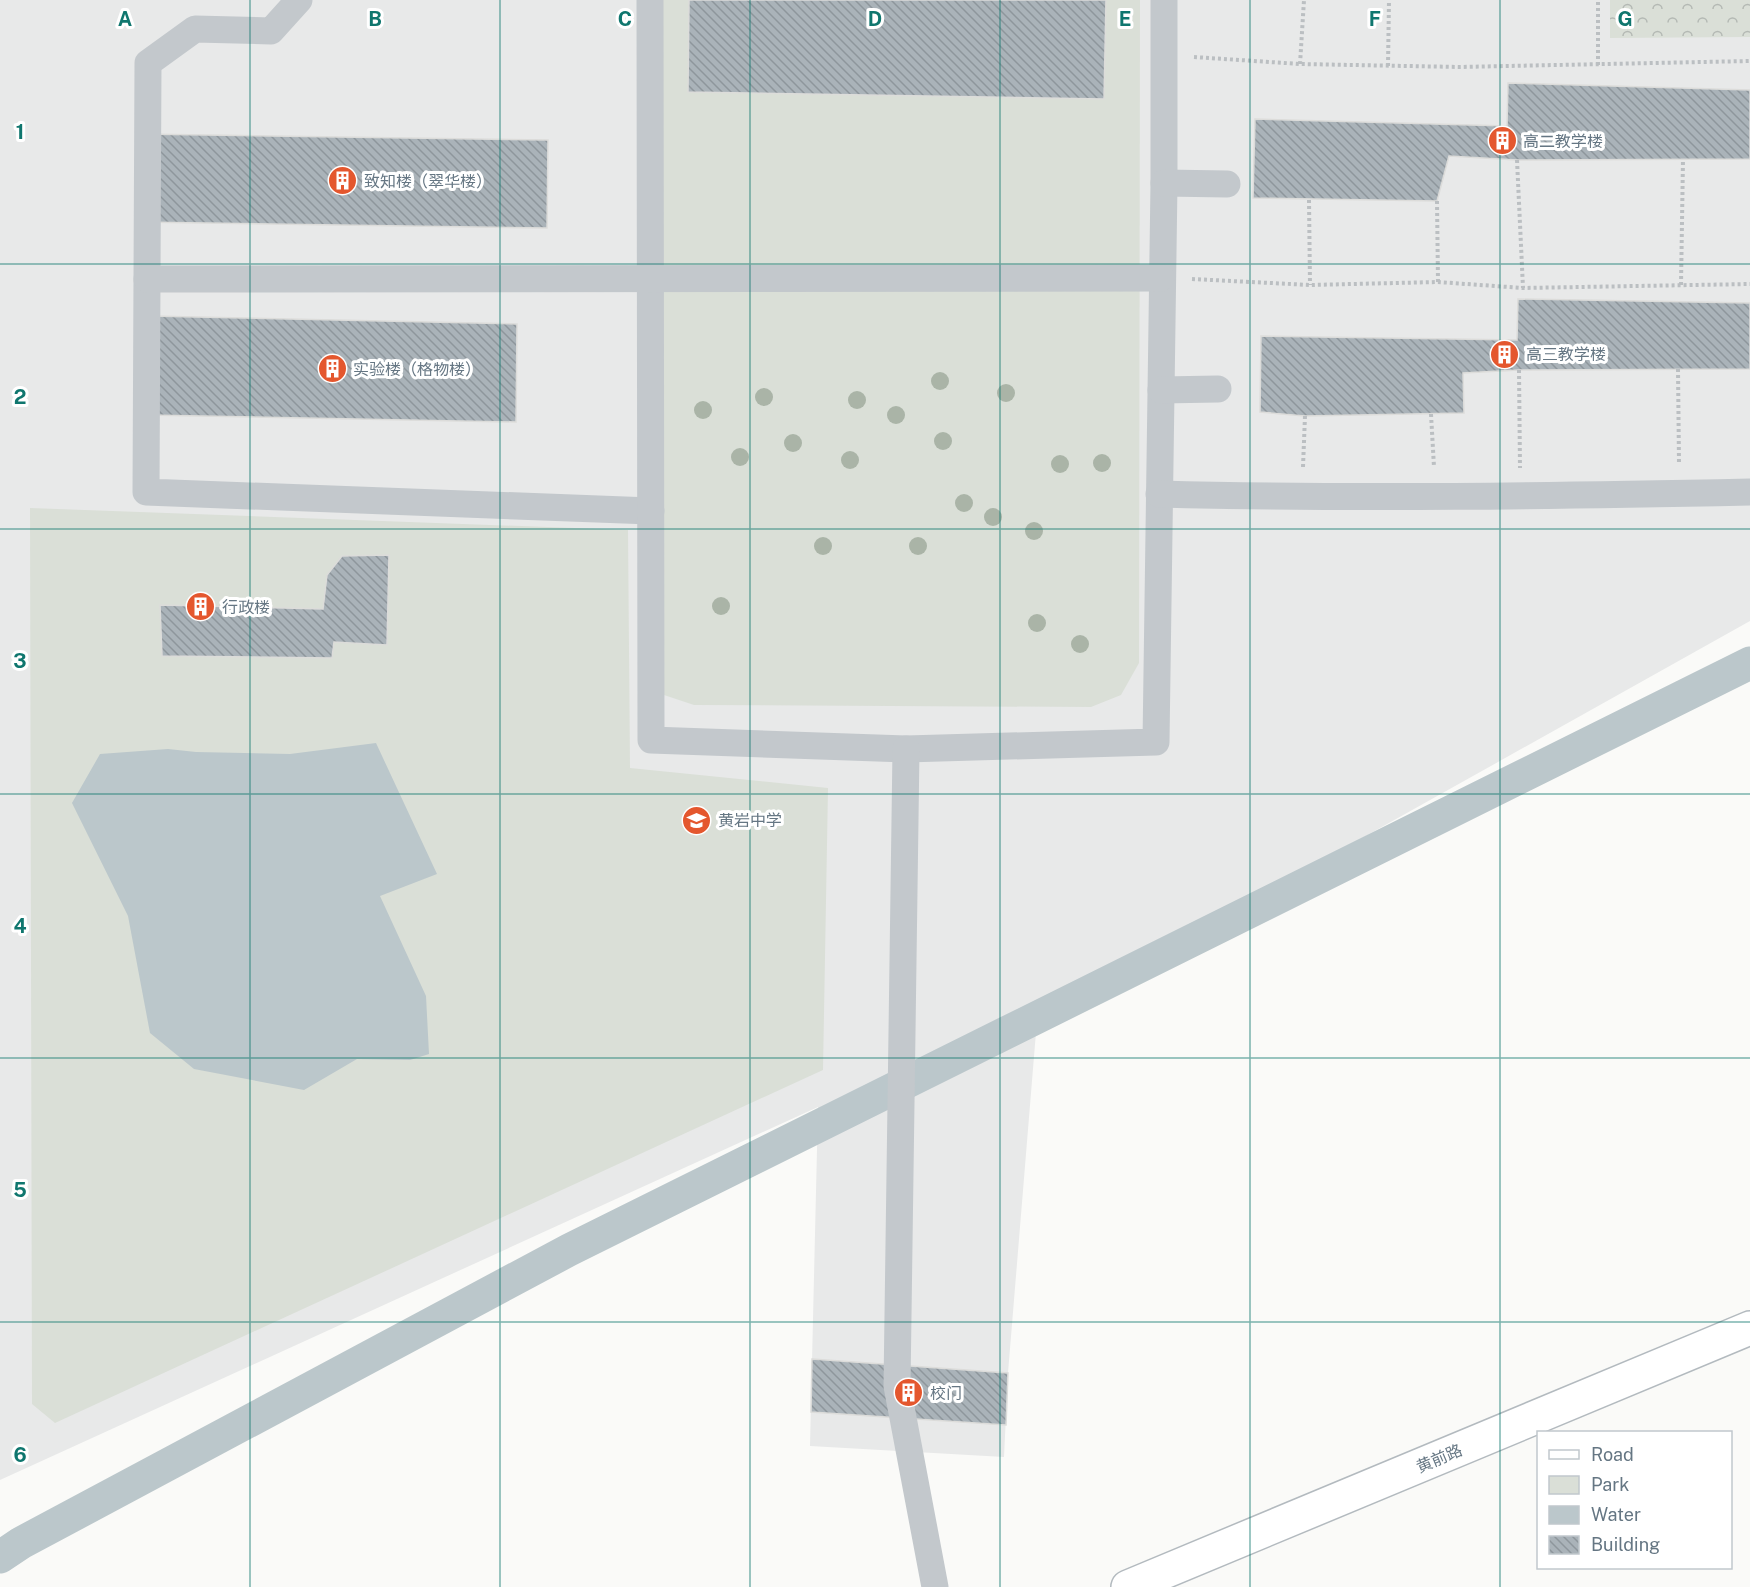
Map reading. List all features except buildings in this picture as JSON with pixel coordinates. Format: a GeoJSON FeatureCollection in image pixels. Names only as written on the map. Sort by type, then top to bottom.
{"type":"FeatureCollection","features":[{"type":"Feature","properties":{"kind":"main road","name":"黄前路"},"geometry":{"type":"LineString","coordinates":[[1128,1587],[1750,1329]]}},
{"type":"Feature","properties":{"kind":"street"},"geometry":{"type":"LineString","coordinates":[[299,0],[271,31],[195,29],[147,63],[146,492],[651,511]]}},
{"type":"Feature","properties":{"kind":"street"},"geometry":{"type":"LineString","coordinates":[[650,0],[651,740],[906,749],[1155,742],[1164,183],[1164,0]]}},
{"type":"Feature","properties":{"kind":"street"},"geometry":{"type":"LineString","coordinates":[[1164,183],[1227,184]]}},
{"type":"Feature","properties":{"kind":"street"},"geometry":{"type":"LineString","coordinates":[[147,279],[1161,278]]}},
{"type":"Feature","properties":{"kind":"street"},"geometry":{"type":"LineString","coordinates":[[1161,390],[1218,389]]}},
{"type":"Feature","properties":{"kind":"street"},"geometry":{"type":"LineString","coordinates":[[1159,494],[1521,496],[1750,492]]}},
{"type":"Feature","properties":{"kind":"street"},"geometry":{"type":"LineString","coordinates":[[906,749],[897,1386],[935,1587]]}},
{"type":"Feature","properties":{"kind":"path"},"geometry":{"type":"LineString","coordinates":[[1300,64],[1304,0]]}},
{"type":"Feature","properties":{"kind":"path"},"geometry":{"type":"LineString","coordinates":[[1388,66],[1389,0]]}},
{"type":"Feature","properties":{"kind":"path"},"geometry":{"type":"LineString","coordinates":[[1598,0],[1598,65]]}},
{"type":"Feature","properties":{"kind":"path"},"geometry":{"type":"LineString","coordinates":[[1163,55],[1300,64],[1460,67],[1750,61]]}},
{"type":"Feature","properties":{"kind":"path"},"geometry":{"type":"LineString","coordinates":[[1681,285],[1683,159]]}},
{"type":"Feature","properties":{"kind":"path"},"geometry":{"type":"LineString","coordinates":[[1517,160],[1523,288]]}},
{"type":"Feature","properties":{"kind":"path"},"geometry":{"type":"LineString","coordinates":[[1308,200],[1310,285]]}},
{"type":"Feature","properties":{"kind":"path"},"geometry":{"type":"LineString","coordinates":[[1437,201],[1438,282]]}},
{"type":"Feature","properties":{"kind":"path"},"geometry":{"type":"LineString","coordinates":[[1161,278],[1310,285],[1438,282],[1523,288],[1750,284]]}},
{"type":"Feature","properties":{"kind":"path"},"geometry":{"type":"LineString","coordinates":[[1678,369],[1679,494]]}},
{"type":"Feature","properties":{"kind":"path"},"geometry":{"type":"LineString","coordinates":[[1520,370],[1521,496]]}},
{"type":"Feature","properties":{"kind":"path"},"geometry":{"type":"LineString","coordinates":[[1431,414],[1436,496]]}},
{"type":"Feature","properties":{"kind":"path"},"geometry":{"type":"LineString","coordinates":[[1302,496],[1305,416]]}},
{"type":"Feature","properties":{"kind":"shaded area","name":"黄岩中学"},"geometry":{"type":"Polygon","coordinates":[[[0,0],[1750,0],[1750,621],[1037,1020],[1008,1373],[1004,1457],[810,1446],[818,1107],[0,1480],[0,0]]]}},
{"type":"Feature","properties":{"kind":"green space"},"geometry":{"type":"Polygon","coordinates":[[[651,0],[1140,0],[1139,663],[1121,695],[1091,707],[694,705],[664,695],[651,0]]]}},
{"type":"Feature","properties":{"kind":"green space"},"geometry":{"type":"Polygon","coordinates":[[[1610,0],[1750,0],[1750,37],[1610,38],[1610,0]]]}},
{"type":"Feature","properties":{"kind":"green space"},"geometry":{"type":"Polygon","coordinates":[[[30,508],[628,530],[630,768],[828,788],[823,1070],[55,1423],[32,1404],[30,508]]]}},
{"type":"Feature","properties":{"kind":"water"},"geometry":{"type":"Polygon","coordinates":[[[376,743],[437,874],[380,896],[426,996],[429,1054],[410,1060],[357,1059],[304,1090],[194,1069],[150,1033],[128,916],[72,803],[100,754],[168,749],[196,752],[290,754],[376,743]]]}},
{"type":"Feature","properties":{"kind":"waterway"},"geometry":{"type":"LineString","coordinates":[[0,1557],[21,1543],[569,1250],[1750,663]]}},
{"type":"Feature","properties":{"kind":"place","name":"高二教学楼"},"geometry":{"type":"Point","coordinates":[1502,141]}},
{"type":"Feature","properties":{"kind":"place","name":"致知楼（翠华楼）"},"geometry":{"type":"Point","coordinates":[343,181]}},
{"type":"Feature","properties":{"kind":"place","name":"高三教学楼"},"geometry":{"type":"Point","coordinates":[1505,354]}},
{"type":"Feature","properties":{"kind":"place","name":"实验楼（格物楼）"},"geometry":{"type":"Point","coordinates":[332,369]}},
{"type":"Feature","properties":{"kind":"place","name":"行政楼"},"geometry":{"type":"Point","coordinates":[201,607]}},
{"type":"Feature","properties":{"kind":"place","name":"黄岩中学"},"geometry":{"type":"Point","coordinates":[697,820]}},
{"type":"Feature","properties":{"kind":"place","name":"校门"},"geometry":{"type":"Point","coordinates":[909,1393]}}]}
